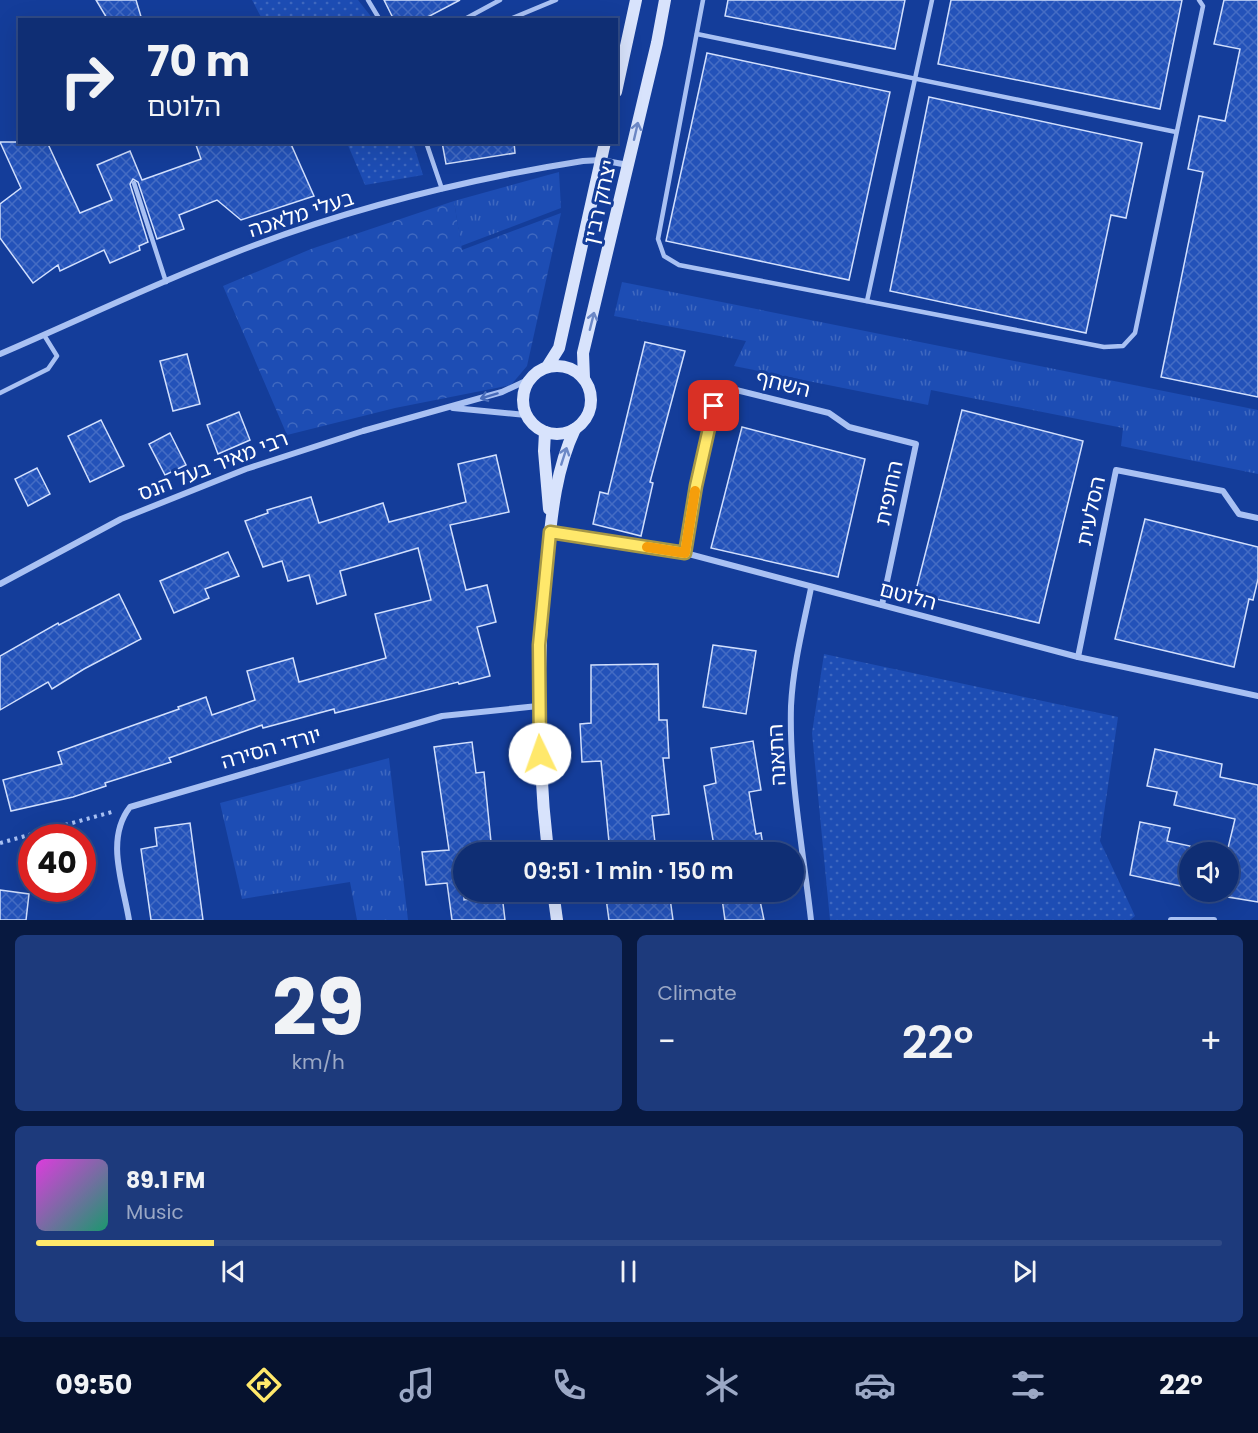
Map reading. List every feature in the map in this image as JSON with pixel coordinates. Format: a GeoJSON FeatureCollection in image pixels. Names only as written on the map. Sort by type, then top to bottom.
{"type":"FeatureCollection","features":[{"type":"Feature","properties":{"kind":"street"},"geometry":{"type":"LineString","coordinates":[[618,83],[636,0]]}},
{"type":"Feature","properties":{"kind":"street","name":"יצחק רבין"},"geometry":{"type":"LineString","coordinates":[[584,378],[584,353],[665,0]]}},
{"type":"Feature","properties":{"kind":"street","name":"יצחק רבין"},"geometry":{"type":"LineString","coordinates":[[547,367],[559,348],[605,144]]}},
{"type":"Feature","properties":{"kind":"street","name":"בעלי מלאכה"},"geometry":{"type":"LineString","coordinates":[[0,354],[210,262],[285,236],[442,189],[559,165],[601,160],[628,165]]}},
{"type":"Feature","properties":{"kind":"street"},"geometry":{"type":"LineString","coordinates":[[547,842],[538,706],[539,645],[550,529],[563,456],[575,429],[588,414],[591,394],[584,378],[570,368],[559,365],[547,367],[528,380],[523,402],[526,415],[545,432],[555,434],[575,429]]}},
{"type":"Feature","properties":{"kind":"street","name":"רבי מאיר בעל הנס"},"geometry":{"type":"LineString","coordinates":[[0,584],[121,519],[246,469],[363,431],[502,392],[528,380]]}},
{"type":"Feature","properties":{"kind":"street","name":"השחף"},"geometry":{"type":"LineString","coordinates":[[685,553],[696,486],[720,386],[829,413]]}},
{"type":"Feature","properties":{"kind":"street","name":"רבי מאיר בעל הנס"},"geometry":{"type":"LineString","coordinates":[[450,408],[526,415]]}},
{"type":"Feature","properties":{"kind":"street","name":"החופית"},"geometry":{"type":"LineString","coordinates":[[829,413],[849,427],[916,444],[882,605]]}},
{"type":"Feature","properties":{"kind":"street"},"geometry":{"type":"LineString","coordinates":[[545,432],[543,451],[550,529]]}},
{"type":"Feature","properties":{"kind":"street","name":"הסלעית"},"geometry":{"type":"LineString","coordinates":[[1078,657],[1116,470],[1223,491],[1239,514],[1258,518]]}},
{"type":"Feature","properties":{"kind":"street","name":"הלוטם"},"geometry":{"type":"LineString","coordinates":[[550,529],[685,553],[1078,657],[1258,696]]}},
{"type":"Feature","properties":{"kind":"street","name":"התאנה"},"geometry":{"type":"LineString","coordinates":[[811,588],[797,657],[791,705],[793,765],[811,920]]}},
{"type":"Feature","properties":{"kind":"street","name":"יורדי הסירה"},"geometry":{"type":"LineString","coordinates":[[130,807],[442,716],[538,706]]}},
{"type":"Feature","properties":{"kind":"street"},"geometry":{"type":"LineString","coordinates":[[129,920],[116,840],[120,820],[130,807]]}},
{"type":"Feature","properties":{"kind":"street"},"geometry":{"type":"LineString","coordinates":[[555,902],[557,920]]}},
{"type":"Feature","properties":{"kind":"street"},"geometry":{"type":"LineString","coordinates":[[1171,920],[1214,920]]}},
{"type":"Feature","properties":{"kind":"lane"},"geometry":{"type":"LineString","coordinates":[[368,0],[379,18]]}},
{"type":"Feature","properties":{"kind":"lane"},"geometry":{"type":"LineString","coordinates":[[467,18],[500,0]]}},
{"type":"Feature","properties":{"kind":"lane"},"geometry":{"type":"LineString","coordinates":[[513,18],[556,0]]}},
{"type":"Feature","properties":{"kind":"lane"},"geometry":{"type":"LineString","coordinates":[[703,0],[658,238],[664,256],[679,265],[1104,347],[1123,346],[1135,333],[1203,6],[1199,0]]}},
{"type":"Feature","properties":{"kind":"lane"},"geometry":{"type":"LineString","coordinates":[[867,301],[932,0]]}},
{"type":"Feature","properties":{"kind":"lane"},"geometry":{"type":"LineString","coordinates":[[697,34],[1176,132]]}},
{"type":"Feature","properties":{"kind":"lane"},"geometry":{"type":"LineString","coordinates":[[427,144],[442,189]]}},
{"type":"Feature","properties":{"kind":"lane"},"geometry":{"type":"LineString","coordinates":[[134,183],[166,282]]}},
{"type":"Feature","properties":{"kind":"lane"},"geometry":{"type":"LineString","coordinates":[[0,393],[48,369],[57,357],[44,335]]}},
{"type":"Feature","properties":{"kind":"path"},"geometry":{"type":"LineString","coordinates":[[0,843],[130,807]]}},
{"type":"Feature","properties":{"kind":"green space"},"geometry":{"type":"Polygon","coordinates":[[[252,0],[358,0],[372,18],[261,18],[252,0]]]}},
{"type":"Feature","properties":{"kind":"green space"},"geometry":{"type":"Polygon","coordinates":[[[347,144],[413,144],[423,175],[365,185],[347,144]]]}},
{"type":"Feature","properties":{"kind":"green space"},"geometry":{"type":"Polygon","coordinates":[[[559,172],[561,208],[461,246],[454,201],[559,172]]]}},
{"type":"Feature","properties":{"kind":"green space"},"geometry":{"type":"Polygon","coordinates":[[[454,201],[462,250],[561,213],[527,366],[511,385],[395,408],[287,435],[223,286],[311,249],[454,201]]]}},
{"type":"Feature","properties":{"kind":"green space"},"geometry":{"type":"Polygon","coordinates":[[[622,282],[1258,410],[1258,474],[1121,446],[1123,428],[931,390],[928,405],[734,366],[746,341],[614,316],[622,282]]]}},
{"type":"Feature","properties":{"kind":"green space"},"geometry":{"type":"Polygon","coordinates":[[[824,654],[1118,717],[1100,841],[1135,916],[1130,920],[830,920],[812,733],[824,654]]]}},
{"type":"Feature","properties":{"kind":"green space"},"geometry":{"type":"Polygon","coordinates":[[[389,758],[408,920],[357,920],[350,882],[242,899],[220,803],[389,758]]]}},
{"type":"Feature","properties":{"kind":"building"},"geometry":{"type":"Polygon","coordinates":[[[96,0],[136,0],[141,18],[107,18],[96,0]]]}},
{"type":"Feature","properties":{"kind":"building"},"geometry":{"type":"Polygon","coordinates":[[[384,0],[460,0],[426,18],[393,18],[384,0]]]}},
{"type":"Feature","properties":{"kind":"building"},"geometry":{"type":"Polygon","coordinates":[[[728,0],[905,0],[895,49],[725,16],[728,0]]]}},
{"type":"Feature","properties":{"kind":"building"},"geometry":{"type":"Polygon","coordinates":[[[951,0],[1182,0],[1160,109],[938,64],[951,0]]]}},
{"type":"Feature","properties":{"kind":"building"},"geometry":{"type":"Polygon","coordinates":[[[1224,0],[1258,0],[1258,397],[1161,377],[1203,172],[1188,169],[1199,116],[1225,121],[1240,49],[1214,44],[1224,0]]]}},
{"type":"Feature","properties":{"kind":"building"},"geometry":{"type":"Polygon","coordinates":[[[707,53],[890,92],[849,280],[666,241],[707,53]]]}},
{"type":"Feature","properties":{"kind":"building"},"geometry":{"type":"Polygon","coordinates":[[[929,97],[1142,143],[1126,218],[1111,215],[1086,333],[890,291],[929,97]]]}},
{"type":"Feature","properties":{"kind":"building"},"geometry":{"type":"Polygon","coordinates":[[[0,142],[48,144],[80,213],[112,200],[97,165],[130,151],[142,180],[201,159],[196,144],[291,144],[314,196],[241,220],[217,200],[179,215],[184,229],[157,239],[138,182],[133,179],[130,184],[148,242],[139,246],[140,250],[110,263],[104,250],[60,271],[58,265],[33,283],[0,238],[0,204],[21,188],[0,142]]]}},
{"type":"Feature","properties":{"kind":"building"},"geometry":{"type":"Polygon","coordinates":[[[442,144],[514,144],[515,153],[446,164],[442,144]]]}},
{"type":"Feature","properties":{"kind":"building"},"geometry":{"type":"Polygon","coordinates":[[[645,342],[685,351],[650,482],[653,483],[641,536],[593,524],[600,492],[608,494],[645,342]]]}},
{"type":"Feature","properties":{"kind":"building"},"geometry":{"type":"Polygon","coordinates":[[[187,354],[200,404],[173,411],[160,361],[187,354]]]}},
{"type":"Feature","properties":{"kind":"building"},"geometry":{"type":"Polygon","coordinates":[[[962,410],[1083,441],[1039,623],[915,594],[962,410]]]}},
{"type":"Feature","properties":{"kind":"building"},"geometry":{"type":"Polygon","coordinates":[[[239,412],[250,440],[218,454],[207,425],[239,412]]]}},
{"type":"Feature","properties":{"kind":"building"},"geometry":{"type":"Polygon","coordinates":[[[101,420],[124,466],[90,482],[68,436],[101,420]]]}},
{"type":"Feature","properties":{"kind":"building"},"geometry":{"type":"Polygon","coordinates":[[[742,427],[865,459],[838,577],[711,548],[742,427]]]}},
{"type":"Feature","properties":{"kind":"building"},"geometry":{"type":"Polygon","coordinates":[[[170,433],[186,465],[165,475],[149,444],[170,433]]]}},
{"type":"Feature","properties":{"kind":"building"},"geometry":{"type":"Polygon","coordinates":[[[496,455],[509,512],[450,525],[466,590],[487,585],[496,622],[477,627],[490,676],[335,713],[334,709],[263,728],[262,725],[169,758],[171,762],[105,783],[106,786],[73,797],[11,811],[3,780],[62,764],[58,752],[179,709],[178,707],[206,697],[212,715],[255,700],[247,671],[293,658],[299,682],[386,658],[375,614],[431,600],[418,548],[340,571],[346,595],[317,604],[309,575],[288,581],[282,561],[263,567],[245,521],[268,513],[267,510],[311,497],[319,523],[383,503],[389,522],[466,502],[458,464],[496,455]]]}},
{"type":"Feature","properties":{"kind":"building"},"geometry":{"type":"Polygon","coordinates":[[[37,468],[50,494],[28,506],[15,479],[37,468]]]}},
{"type":"Feature","properties":{"kind":"building"},"geometry":{"type":"Polygon","coordinates":[[[1145,519],[1258,547],[1258,579],[1253,600],[1249,599],[1234,667],[1115,639],[1145,519]]]}},
{"type":"Feature","properties":{"kind":"building"},"geometry":{"type":"Polygon","coordinates":[[[228,552],[239,576],[205,589],[209,598],[174,613],[160,581],[228,552]]]}},
{"type":"Feature","properties":{"kind":"building"},"geometry":{"type":"Polygon","coordinates":[[[119,594],[141,639],[52,689],[48,682],[0,710],[0,656],[58,623],[59,625],[119,594]]]}},
{"type":"Feature","properties":{"kind":"building"},"geometry":{"type":"Polygon","coordinates":[[[713,645],[756,651],[746,714],[703,707],[713,645]]]}},
{"type":"Feature","properties":{"kind":"building"},"geometry":{"type":"Polygon","coordinates":[[[658,664],[659,720],[667,720],[669,758],[663,758],[669,814],[652,816],[655,842],[609,842],[601,761],[582,762],[580,724],[591,723],[591,665],[658,664]]]}},
{"type":"Feature","properties":{"kind":"building"},"geometry":{"type":"Polygon","coordinates":[[[753,741],[761,790],[749,792],[756,834],[761,833],[762,842],[713,842],[704,786],[716,783],[711,748],[753,741]]]}},
{"type":"Feature","properties":{"kind":"building"},"geometry":{"type":"Polygon","coordinates":[[[472,742],[476,773],[484,772],[491,842],[453,842],[453,902],[503,902],[505,920],[452,920],[447,883],[426,885],[422,852],[449,850],[434,747],[472,742]]]}},
{"type":"Feature","properties":{"kind":"building"},"geometry":{"type":"Polygon","coordinates":[[[1155,749],[1222,764],[1220,777],[1258,785],[1258,902],[1239,899],[1239,842],[1229,842],[1235,819],[1174,805],[1177,792],[1147,786],[1155,749]]]}},
{"type":"Feature","properties":{"kind":"building"},"geometry":{"type":"Polygon","coordinates":[[[1140,822],[1170,828],[1167,841],[1179,844],[1179,886],[1130,875],[1140,822]]]}},
{"type":"Feature","properties":{"kind":"building"},"geometry":{"type":"Polygon","coordinates":[[[190,823],[203,920],[151,920],[141,849],[157,846],[155,828],[190,823]]]}},
{"type":"Feature","properties":{"kind":"building"},"geometry":{"type":"Polygon","coordinates":[[[0,890],[18,892],[18,902],[28,902],[26,920],[0,920],[0,890]]]}},
{"type":"Feature","properties":{"kind":"building"},"geometry":{"type":"Polygon","coordinates":[[[607,902],[671,902],[673,920],[609,920],[607,902]]]}},
{"type":"Feature","properties":{"kind":"building"},"geometry":{"type":"Polygon","coordinates":[[[723,902],[760,902],[764,920],[725,920],[723,902]]]}},
{"type":"Feature","properties":{"kind":"slow traffic"},"geometry":{"type":"LineString","coordinates":[[647,547],[685,553],[695,491]]}},
{"type":"Feature","properties":{"kind":"route"},"geometry":{"type":"LineString","coordinates":[[540,754],[539,645],[550,532],[685,553],[696,486],[714,406]]}}]}
